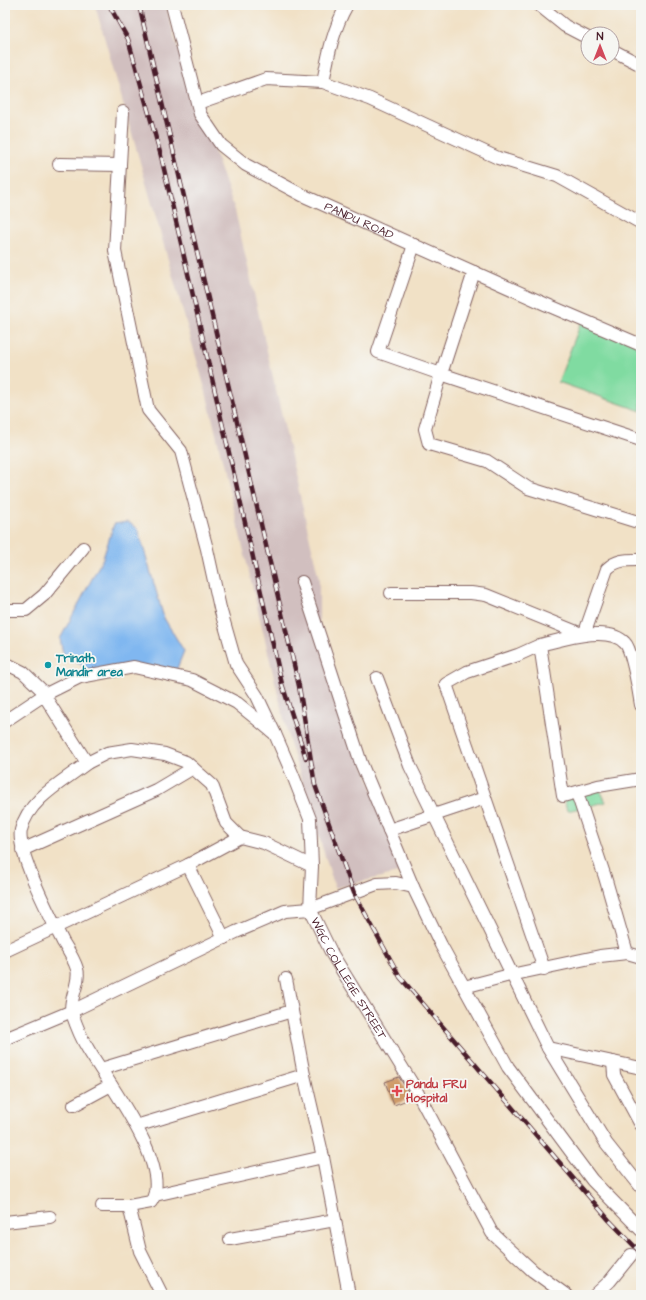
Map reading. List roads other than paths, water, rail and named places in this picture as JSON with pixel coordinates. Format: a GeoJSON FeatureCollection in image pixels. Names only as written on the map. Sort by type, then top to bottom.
{"type":"FeatureCollection","features":[{"type":"Feature","properties":{"kind":"street","name":"PANDU ROAD"},"geometry":{"type":"LineString","coordinates":[[172,5],[200,114],[221,145],[246,165],[302,195],[641,345]]}},
{"type":"Feature","properties":{"kind":"street"},"geometry":{"type":"LineString","coordinates":[[323,82],[338,19],[347,5]]}},
{"type":"Feature","properties":{"kind":"street"},"geometry":{"type":"LineString","coordinates":[[540,5],[565,26],[580,34]]}},
{"type":"Feature","properties":{"kind":"street"},"geometry":{"type":"LineString","coordinates":[[620,54],[641,65]]}},
{"type":"Feature","properties":{"kind":"street"},"geometry":{"type":"LineString","coordinates":[[198,104],[266,79],[323,82],[370,99],[498,158],[557,176],[641,223]]}},
{"type":"Feature","properties":{"kind":"street"},"geometry":{"type":"LineString","coordinates":[[123,112],[115,251],[148,410],[181,451],[207,549],[220,608],[236,664],[257,696],[292,774],[310,819],[312,866],[310,909],[378,884],[396,883],[413,887]]}},
{"type":"Feature","properties":{"kind":"street"},"geometry":{"type":"LineString","coordinates":[[59,164],[120,165]]}},
{"type":"Feature","properties":{"kind":"street"},"geometry":{"type":"LineString","coordinates":[[414,245],[378,352],[641,440]]}},
{"type":"Feature","properties":{"kind":"street"},"geometry":{"type":"LineString","coordinates":[[474,272],[425,429],[429,444],[487,461],[528,488],[641,524]]}},
{"type":"Feature","properties":{"kind":"street"},"geometry":{"type":"LineString","coordinates":[[5,610],[26,610],[44,595],[83,548]]}},
{"type":"Feature","properties":{"kind":"street"},"geometry":{"type":"LineString","coordinates":[[584,635],[607,569],[613,563],[622,560],[641,560]]}},
{"type":"Feature","properties":{"kind":"street"},"geometry":{"type":"LineString","coordinates":[[302,582],[361,763],[413,887],[464,987],[508,1067],[592,1180],[641,1230]]}},
{"type":"Feature","properties":{"kind":"street"},"geometry":{"type":"LineString","coordinates":[[391,593],[471,593],[486,595],[584,635]]}},
{"type":"Feature","properties":{"kind":"street"},"geometry":{"type":"LineString","coordinates":[[544,969],[446,684],[467,672],[518,655],[540,645],[584,635],[614,635],[626,643],[641,704]]}},
{"type":"Feature","properties":{"kind":"street"},"geometry":{"type":"LineString","coordinates":[[540,645],[563,796],[598,786],[641,779]]}},
{"type":"Feature","properties":{"kind":"street"},"geometry":{"type":"LineString","coordinates":[[5,663],[23,672],[45,695],[87,763]]}},
{"type":"Feature","properties":{"kind":"street"},"geometry":{"type":"LineString","coordinates":[[5,721],[45,695],[80,676],[134,667],[192,680],[237,703],[274,734]]}},
{"type":"Feature","properties":{"kind":"street"},"geometry":{"type":"LineString","coordinates":[[377,678],[410,766],[548,1048],[606,1143],[641,1187]]}},
{"type":"Feature","properties":{"kind":"street"},"geometry":{"type":"LineString","coordinates":[[102,1206],[129,1206],[150,1202],[155,1195],[156,1182],[146,1145],[136,1126],[87,1048],[72,1011],[78,970],[56,928],[22,850],[20,837],[21,828],[35,803],[87,763],[108,752],[132,749],[165,754],[186,762],[212,785],[226,823],[240,837],[264,843],[312,866]]}},
{"type":"Feature","properties":{"kind":"street"},"geometry":{"type":"LineString","coordinates":[[22,850],[156,790],[193,768]]}},
{"type":"Feature","properties":{"kind":"street"},"geometry":{"type":"LineString","coordinates":[[577,793],[605,877],[627,953]]}},
{"type":"Feature","properties":{"kind":"street"},"geometry":{"type":"LineString","coordinates":[[389,830],[485,798]]}},
{"type":"Feature","properties":{"kind":"street"},"geometry":{"type":"LineString","coordinates":[[5,951],[188,865],[240,837]]}},
{"type":"Feature","properties":{"kind":"street"},"geometry":{"type":"LineString","coordinates":[[188,865],[224,938]]}},
{"type":"Feature","properties":{"kind":"street","name":"WGC COLLEGE STREET"},"geometry":{"type":"LineString","coordinates":[[5,1039],[72,1011],[224,938],[285,911],[310,909],[332,954],[416,1090],[492,1233],[533,1271],[566,1295]]}},
{"type":"Feature","properties":{"kind":"street"},"geometry":{"type":"LineString","coordinates":[[464,987],[600,956],[627,953],[641,957]]}},
{"type":"Feature","properties":{"kind":"street"},"geometry":{"type":"LineString","coordinates":[[286,979],[349,1295]]}},
{"type":"Feature","properties":{"kind":"street"},"geometry":{"type":"LineString","coordinates":[[101,1069],[292,1011]]}},
{"type":"Feature","properties":{"kind":"street"},"geometry":{"type":"LineString","coordinates":[[548,1048],[641,1068]]}},
{"type":"Feature","properties":{"kind":"street"},"geometry":{"type":"LineString","coordinates":[[614,1062],[614,1075],[641,1125]]}},
{"type":"Feature","properties":{"kind":"street"},"geometry":{"type":"LineString","coordinates":[[136,1126],[304,1075]]}},
{"type":"Feature","properties":{"kind":"street"},"geometry":{"type":"LineString","coordinates":[[74,1105],[111,1085]]}},
{"type":"Feature","properties":{"kind":"street"},"geometry":{"type":"LineString","coordinates":[[155,1195],[322,1157]]}},
{"type":"Feature","properties":{"kind":"street"},"geometry":{"type":"LineString","coordinates":[[129,1206],[140,1251],[162,1295]]}},
{"type":"Feature","properties":{"kind":"street"},"geometry":{"type":"LineString","coordinates":[[5,1222],[50,1217]]}},
{"type":"Feature","properties":{"kind":"street"},"geometry":{"type":"LineString","coordinates":[[230,1239],[335,1220]]}},
{"type":"Feature","properties":{"kind":"street"},"geometry":{"type":"LineString","coordinates":[[595,1295],[610,1281],[631,1255]]}},
{"type":"Feature","properties":{"kind":"water"},"geometry":{"type":"Polygon","coordinates":[[[128,522],[138,529],[164,618],[184,651],[176,671],[91,671],[63,653],[60,639],[103,558],[114,524],[128,522]]]}},
{"type":"Feature","properties":{"kind":"railway"},"geometry":{"type":"LineString","coordinates":[[109,5],[128,39],[161,156],[282,684],[306,758]]}},
{"type":"Feature","properties":{"kind":"railway"},"geometry":{"type":"LineString","coordinates":[[139,5],[299,686],[315,785],[354,893],[400,977],[609,1220],[641,1253]]}},
{"type":"Feature","properties":{"kind":"place","name":"Trinath Mandir area"},"geometry":{"type":"Point","coordinates":[48,665]}},
{"type":"Feature","properties":{"kind":"place","name":"Pandu FRU Hospital"},"geometry":{"type":"Point","coordinates":[397,1091]}}]}
